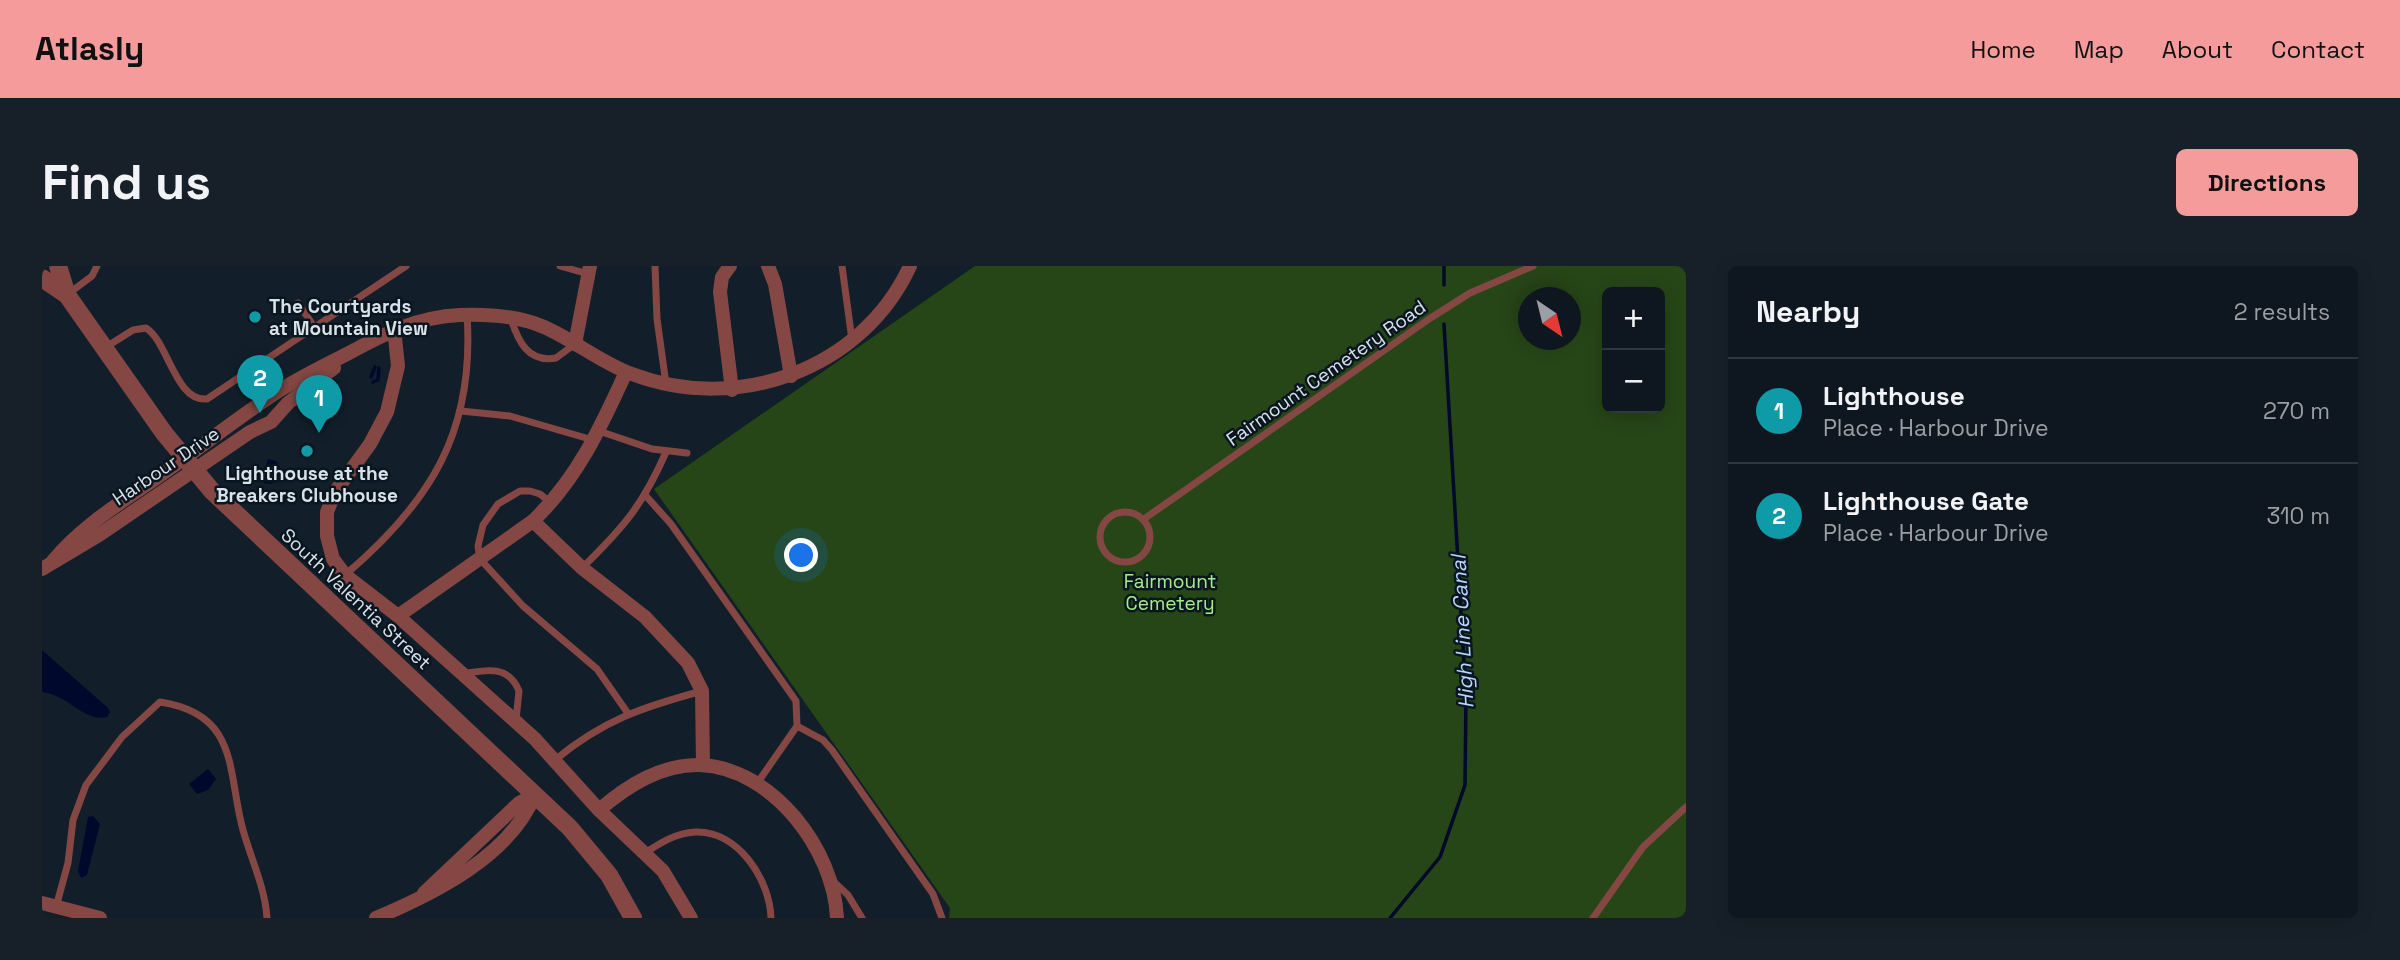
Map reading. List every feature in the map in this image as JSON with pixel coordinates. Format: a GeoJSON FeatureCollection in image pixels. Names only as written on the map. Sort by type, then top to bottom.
{"type":"FeatureCollection","features":[{"type":"Feature","properties":{"kind":"street","name":"South Valentia Street"},"geometry":{"type":"LineString","coordinates":[[58,266],[67,295],[189,464],[232,510],[535,794],[592,852],[618,888],[634,918]]}},
{"type":"Feature","properties":{"kind":"street"},"geometry":{"type":"LineString","coordinates":[[730,266],[722,277],[720,292],[732,390]]}},
{"type":"Feature","properties":{"kind":"street"},"geometry":{"type":"LineString","coordinates":[[768,266],[775,284],[791,376]]}},
{"type":"Feature","properties":{"kind":"street","name":"Harbour Drive"},"geometry":{"type":"LineString","coordinates":[[47,565],[83,530],[122,511],[189,464],[240,419],[272,411],[363,346],[394,328],[434,317],[467,315],[511,318],[541,326],[626,372],[666,385],[732,390],[791,376],[852,341],[883,311],[911,266]]}},
{"type":"Feature","properties":{"kind":"street"},"geometry":{"type":"LineString","coordinates":[[575,344],[589,270]]}},
{"type":"Feature","properties":{"kind":"street","name":"South Valentia Street"},"geometry":{"type":"LineString","coordinates":[[42,278],[67,295]]}},
{"type":"Feature","properties":{"kind":"street"},"geometry":{"type":"LineString","coordinates":[[394,328],[398,366],[387,412],[370,444],[335,492],[327,512],[329,549],[345,575],[398,616],[516,721],[555,760],[598,810],[668,878],[691,918]]}},
{"type":"Feature","properties":{"kind":"street","name":"Harbour Drive"},"geometry":{"type":"LineString","coordinates":[[189,464],[250,432],[262,429],[272,411],[363,346]]}},
{"type":"Feature","properties":{"kind":"street"},"geometry":{"type":"LineString","coordinates":[[398,616],[533,521],[551,504],[596,436],[626,372]]}},
{"type":"Feature","properties":{"kind":"street"},"geometry":{"type":"LineString","coordinates":[[533,521],[582,568],[640,612],[688,663],[702,691],[703,765]]}},
{"type":"Feature","properties":{"kind":"street"},"geometry":{"type":"LineString","coordinates":[[598,810],[628,788],[654,774],[703,765],[756,785],[778,800],[800,822],[819,851],[830,878],[837,918]]}},
{"type":"Feature","properties":{"kind":"street"},"geometry":{"type":"LineString","coordinates":[[376,918],[421,897],[477,854],[519,803],[535,794]]}},
{"type":"Feature","properties":{"kind":"street"},"geometry":{"type":"LineString","coordinates":[[49,905],[100,918]]}},
{"type":"Feature","properties":{"kind":"lane"},"geometry":{"type":"LineString","coordinates":[[67,295],[92,276],[97,266]]}},
{"type":"Feature","properties":{"kind":"lane"},"geometry":{"type":"LineString","coordinates":[[104,348],[133,330],[146,328],[159,339],[165,359],[188,391],[196,398],[205,399],[406,266]]}},
{"type":"Feature","properties":{"kind":"lane"},"geometry":{"type":"LineString","coordinates":[[560,266],[589,270]]}},
{"type":"Feature","properties":{"kind":"lane"},"geometry":{"type":"LineString","coordinates":[[655,266],[657,319],[666,385]]}},
{"type":"Feature","properties":{"kind":"lane"},"geometry":{"type":"LineString","coordinates":[[842,266],[852,341]]}},
{"type":"Feature","properties":{"kind":"lane","name":"Fairmount Cemetery Road"},"geometry":{"type":"LineString","coordinates":[[1144,519],[1429,319],[1469,293],[1533,266]]}},
{"type":"Feature","properties":{"kind":"lane"},"geometry":{"type":"LineString","coordinates":[[298,303],[315,328]]}},
{"type":"Feature","properties":{"kind":"lane"},"geometry":{"type":"LineString","coordinates":[[345,575],[392,533],[419,500],[445,456],[461,411],[468,374],[467,315]]}},
{"type":"Feature","properties":{"kind":"lane"},"geometry":{"type":"LineString","coordinates":[[511,318],[519,341],[537,357],[556,358],[575,344]]}},
{"type":"Feature","properties":{"kind":"lane"},"geometry":{"type":"LineString","coordinates":[[461,411],[510,416],[666,452],[687,453]]}},
{"type":"Feature","properties":{"kind":"lane"},"geometry":{"type":"LineString","coordinates":[[240,419],[250,432]]}},
{"type":"Feature","properties":{"kind":"lane"},"geometry":{"type":"LineString","coordinates":[[582,568],[632,517],[646,496],[666,452]]}},
{"type":"Feature","properties":{"kind":"lane"},"geometry":{"type":"LineString","coordinates":[[551,504],[540,494],[530,491],[520,491],[498,504],[483,525],[478,546],[480,559],[523,606],[597,669],[627,712]]}},
{"type":"Feature","properties":{"kind":"lane"},"geometry":{"type":"LineString","coordinates":[[646,496],[671,524],[791,691],[799,714],[797,726],[756,785]]}},
{"type":"Feature","properties":{"kind":"lane"},"geometry":{"type":"LineString","coordinates":[[1119,512],[1137,514],[1144,519],[1151,534],[1150,542],[1142,556],[1126,562],[1109,557],[1100,543],[1101,527],[1105,520],[1119,512]]}},
{"type":"Feature","properties":{"kind":"lane"},"geometry":{"type":"LineString","coordinates":[[461,674],[494,669],[507,674],[519,691],[516,721]]}},
{"type":"Feature","properties":{"kind":"lane"},"geometry":{"type":"LineString","coordinates":[[555,760],[585,735],[627,712],[702,691]]}},
{"type":"Feature","properties":{"kind":"lane"},"geometry":{"type":"LineString","coordinates":[[49,905],[68,863],[73,820],[86,785],[122,737],[160,702],[180,707],[203,719],[229,751],[240,819],[263,891],[267,918]]}},
{"type":"Feature","properties":{"kind":"lane"},"geometry":{"type":"LineString","coordinates":[[797,726],[823,740],[832,750],[933,894],[942,918]]}},
{"type":"Feature","properties":{"kind":"lane"},"geometry":{"type":"LineString","coordinates":[[1593,918],[1643,847],[1686,807]]}},
{"type":"Feature","properties":{"kind":"lane"},"geometry":{"type":"LineString","coordinates":[[644,853],[684,833],[702,832],[720,837],[738,849],[759,875],[767,893],[771,918]]}},
{"type":"Feature","properties":{"kind":"lane"},"geometry":{"type":"LineString","coordinates":[[830,878],[848,895],[862,918]]}},
{"type":"Feature","properties":{"kind":"green space","name":"Fairmount Cemetery"},"geometry":{"type":"Polygon","coordinates":[[[975,266],[1686,266],[1686,918],[949,918],[950,908],[654,489],[975,266]]]}},
{"type":"Feature","properties":{"kind":"water"},"geometry":{"type":"Polygon","coordinates":[[[268,459],[276,461],[280,467],[277,480],[271,484],[264,483],[263,474],[268,459]]]}},
{"type":"Feature","properties":{"kind":"water"},"geometry":{"type":"Polygon","coordinates":[[[42,650],[107,707],[110,712],[107,717],[91,716],[52,694],[42,692],[42,650]]]}},
{"type":"Feature","properties":{"kind":"water"},"geometry":{"type":"Polygon","coordinates":[[[208,769],[216,779],[208,790],[197,794],[189,784],[208,769]]]}},
{"type":"Feature","properties":{"kind":"water"},"geometry":{"type":"Polygon","coordinates":[[[93,816],[100,824],[87,875],[81,878],[78,871],[88,817],[93,816]]]}},
{"type":"Feature","properties":{"kind":"waterway","name":"High Line Canal"},"geometry":{"type":"LineString","coordinates":[[1444,266],[1444,285]]}},
{"type":"Feature","properties":{"kind":"waterway","name":"High Line Canal"},"geometry":{"type":"LineString","coordinates":[[1390,918],[1440,857],[1465,785],[1466,697],[1444,324]]}},
{"type":"Feature","properties":{"kind":"waterway"},"geometry":{"type":"LineString","coordinates":[[371,377],[375,367]]}},
{"type":"Feature","properties":{"kind":"waterway"},"geometry":{"type":"LineString","coordinates":[[373,382],[378,380],[379,368]]}},
{"type":"Feature","properties":{"kind":"place","name":"The Courtyards at Mountain View"},"geometry":{"type":"Point","coordinates":[255,317]}},
{"type":"Feature","properties":{"kind":"place","name":"Lighthouse Gate"},"geometry":{"type":"Point","coordinates":[260,413]}},
{"type":"Feature","properties":{"kind":"place","name":"Lighthouse"},"geometry":{"type":"Point","coordinates":[319,433]}},
{"type":"Feature","properties":{"kind":"place","name":"Lighthouse at the Breakers Clubhouse"},"geometry":{"type":"Point","coordinates":[307,451]}}]}
